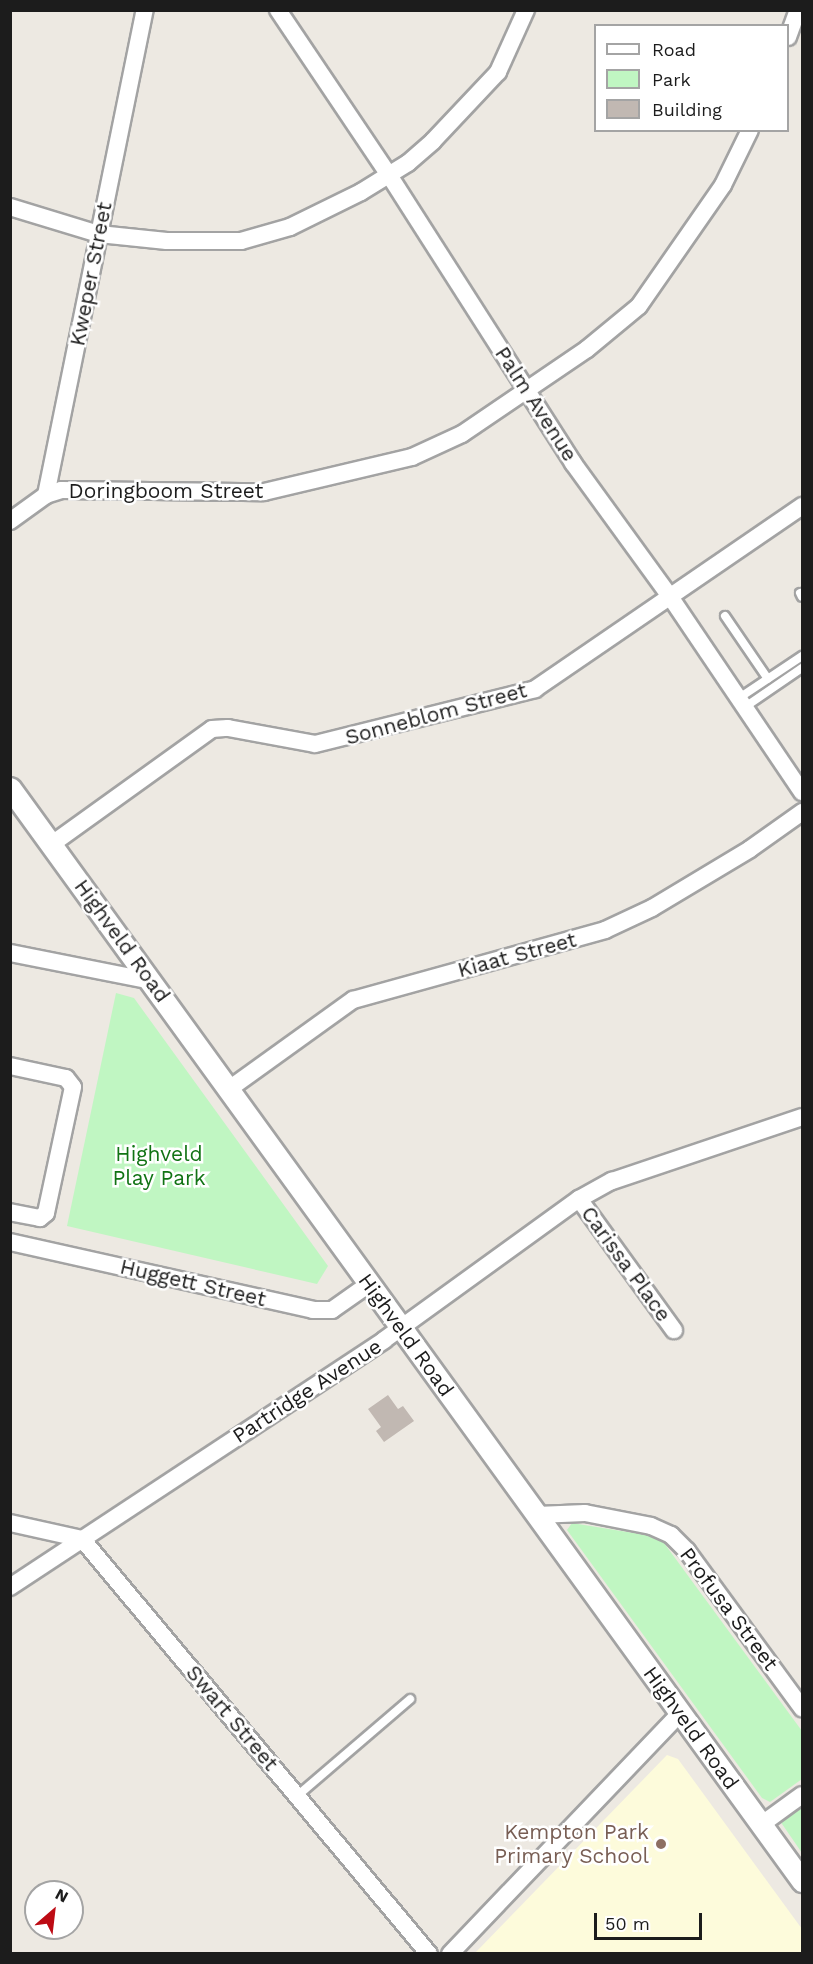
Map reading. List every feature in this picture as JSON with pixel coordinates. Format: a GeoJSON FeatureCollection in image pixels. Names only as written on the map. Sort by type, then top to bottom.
{"type":"FeatureCollection","features":[{"type":"Feature","properties":{"kind":"street","name":"Kweper Street"},"geometry":{"type":"LineString","coordinates":[[46,495],[144,10]]}},
{"type":"Feature","properties":{"kind":"street","name":"Palm Avenue"},"geometry":{"type":"LineString","coordinates":[[278,10],[390,175],[573,463],[671,598],[802,792]]}},
{"type":"Feature","properties":{"kind":"street"},"geometry":{"type":"LineString","coordinates":[[10,207],[99,234],[167,241],[254,240],[290,227],[390,175],[433,141],[485,89],[510,50],[526,10]]}},
{"type":"Feature","properties":{"kind":"street"},"geometry":{"type":"LineString","coordinates":[[789,34],[798,10]]}},
{"type":"Feature","properties":{"kind":"street","name":"Doringboom Street"},"geometry":{"type":"LineString","coordinates":[[46,495],[74,489],[252,493],[287,488],[432,449],[462,434],[587,349],[639,306],[723,185],[749,132]]}},
{"type":"Feature","properties":{"kind":"street"},"geometry":{"type":"LineString","coordinates":[[10,521],[46,495]]}},
{"type":"Feature","properties":{"kind":"street","name":"Sonneblom Street"},"geometry":{"type":"LineString","coordinates":[[52,844],[212,729],[228,728],[315,744],[519,694],[548,682],[802,506]]}},
{"type":"Feature","properties":{"kind":"street","name":"Highveld Road"},"geometry":{"type":"LineString","coordinates":[[10,788],[802,1881]]}},
{"type":"Feature","properties":{"kind":"street","name":"Kiaat Street"},"geometry":{"type":"LineString","coordinates":[[229,1089],[353,1000],[605,930],[652,908],[750,849],[802,812]]}},
{"type":"Feature","properties":{"kind":"street"},"geometry":{"type":"LineString","coordinates":[[10,953],[152,981]]}},
{"type":"Feature","properties":{"kind":"street"},"geometry":{"type":"LineString","coordinates":[[10,1065],[66,1078],[73,1087],[46,1213],[40,1218],[10,1212]]}},
{"type":"Feature","properties":{"kind":"street","name":"Partridge Avenue"},"geometry":{"type":"LineString","coordinates":[[10,1587],[401,1328],[579,1199],[612,1181],[802,1118]]}},
{"type":"Feature","properties":{"kind":"street","name":"Carissa Place"},"geometry":{"type":"LineString","coordinates":[[579,1199],[674,1330]]}},
{"type":"Feature","properties":{"kind":"street","name":"Huggett Street"},"geometry":{"type":"LineString","coordinates":[[10,1242],[323,1311],[332,1310],[369,1284]]}},
{"type":"Feature","properties":{"kind":"street","name":"Profusa Street"},"geometry":{"type":"LineString","coordinates":[[537,1515],[585,1513],[651,1526],[670,1535],[687,1551],[802,1708]]}},
{"type":"Feature","properties":{"kind":"street"},"geometry":{"type":"LineString","coordinates":[[10,1523],[82,1539]]}},
{"type":"Feature","properties":{"kind":"street","name":"Swart Street"},"geometry":{"type":"LineString","coordinates":[[82,1539],[429,1953]]}},
{"type":"Feature","properties":{"kind":"street"},"geometry":{"type":"LineString","coordinates":[[450,1953],[680,1713]]}},
{"type":"Feature","properties":{"kind":"street"},"geometry":{"type":"LineString","coordinates":[[762,1824],[802,1795]]}},
{"type":"Feature","properties":{"kind":"lane"},"geometry":{"type":"LineString","coordinates":[[724,616],[768,679]]}},
{"type":"Feature","properties":{"kind":"lane"},"geometry":{"type":"LineString","coordinates":[[742,703],[768,679],[802,656]]}},
{"type":"Feature","properties":{"kind":"lane"},"geometry":{"type":"LineString","coordinates":[[742,703],[802,668]]}},
{"type":"Feature","properties":{"kind":"lane"},"geometry":{"type":"LineString","coordinates":[[297,1796],[410,1699]]}},
{"type":"Feature","properties":{"kind":"shaded area","name":"Kempton Park Primary School"},"geometry":{"type":"Polygon","coordinates":[[[667,1755],[678,1759],[802,1929],[802,1953],[475,1953],[667,1755]]]}},
{"type":"Feature","properties":{"kind":"green space","name":"Highveld Play Park"},"geometry":{"type":"Polygon","coordinates":[[[116,993],[134,998],[328,1266],[317,1284],[67,1226],[116,993]]]}},
{"type":"Feature","properties":{"kind":"green space"},"geometry":{"type":"Polygon","coordinates":[[[572,1523],[652,1536],[664,1543],[802,1731],[802,1779],[770,1802],[762,1798],[567,1530],[572,1523]]]}},
{"type":"Feature","properties":{"kind":"green space"},"geometry":{"type":"Polygon","coordinates":[[[802,1804],[802,1853],[780,1821],[802,1804]]]}},
{"type":"Feature","properties":{"kind":"building"},"geometry":{"type":"Polygon","coordinates":[[[388,1395],[398,1409],[403,1406],[414,1421],[384,1442],[376,1431],[381,1427],[368,1409],[388,1395]]]}},
{"type":"Feature","properties":{"kind":"place","name":"Kempton Park Primary School"},"geometry":{"type":"Point","coordinates":[661,1844]}}]}
